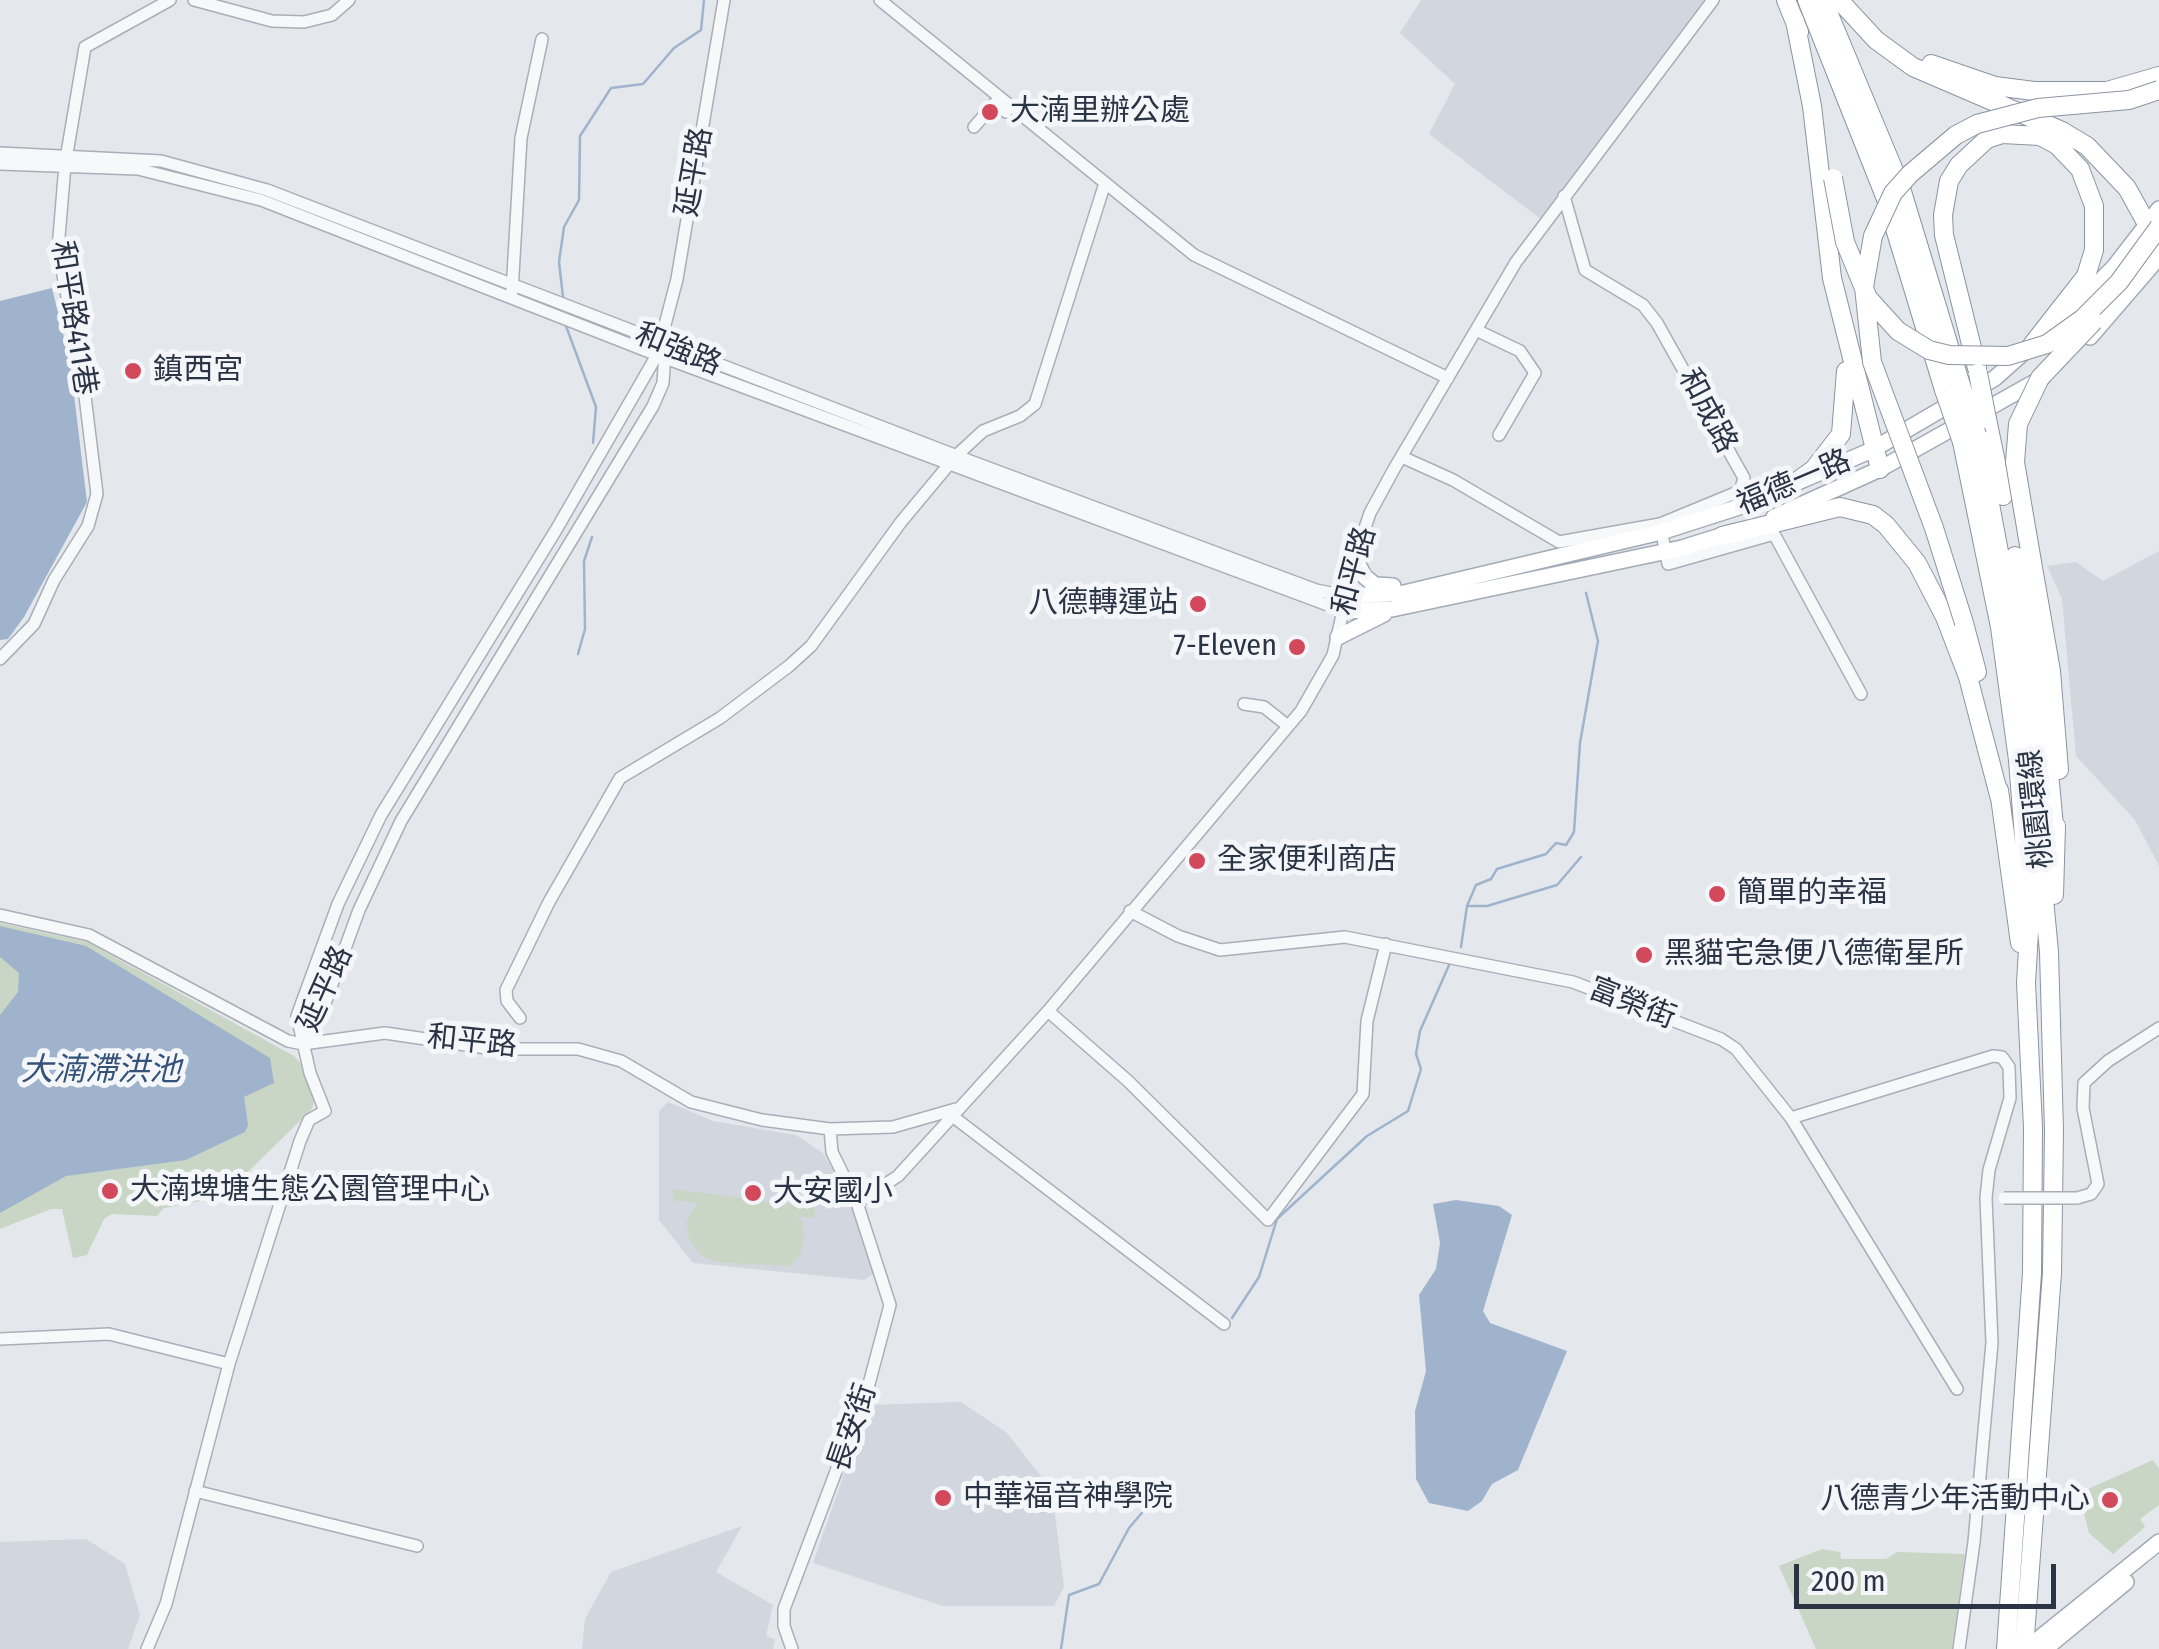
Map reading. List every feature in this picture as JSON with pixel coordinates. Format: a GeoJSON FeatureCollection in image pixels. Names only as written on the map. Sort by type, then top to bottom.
{"type":"FeatureCollection","features":[{"type":"Feature","properties":{"kind":"highway"},"geometry":{"type":"LineString","coordinates":[[1786,0],[1816,77],[1845,242],[1868,298],[1898,331],[1929,350],[1949,355],[2008,356],[2046,344],[2082,319],[2119,282],[2157,223]]}},
{"type":"Feature","properties":{"kind":"highway","name":"桃園環線"},"geometry":{"type":"LineString","coordinates":[[1807,0],[1886,200],[1952,386],[1975,432],[2022,669],[2049,952],[2052,1273],[2033,1647]]}},
{"type":"Feature","properties":{"kind":"highway","name":"桃園環線"},"geometry":{"type":"LineString","coordinates":[[1823,0],[1907,204],[1952,386]]}},
{"type":"Feature","properties":{"kind":"highway"},"geometry":{"type":"LineString","coordinates":[[1839,0],[1876,40],[1913,67],[2062,131],[2087,146],[2157,223],[2159,258]]}},
{"type":"Feature","properties":{"kind":"highway"},"geometry":{"type":"LineString","coordinates":[[1846,0],[1875,30],[1914,57],[1995,86],[2107,90],[2159,76]]}},
{"type":"Feature","properties":{"kind":"highway"},"geometry":{"type":"LineString","coordinates":[[1795,21],[1812,106],[1824,220],[1842,321],[1872,450],[1880,469]]}},
{"type":"Feature","properties":{"kind":"highway"},"geometry":{"type":"LineString","coordinates":[[2026,983],[1986,702],[1934,528],[1872,362],[1864,287],[1873,236],[1894,194],[1910,174],[1966,130],[2038,108],[2130,100],[2159,90]]}},
{"type":"Feature","properties":{"kind":"highway"},"geometry":{"type":"LineString","coordinates":[[2032,345],[2086,276],[2094,250],[2094,206],[2080,169],[2057,145],[2040,136],[2002,134],[1987,139],[1960,165],[1950,182],[1943,215],[1944,235],[1978,373],[1975,432],[2043,708],[2056,837]]}},
{"type":"Feature","properties":{"kind":"highway"},"geometry":{"type":"LineString","coordinates":[[2049,952],[2060,744],[2016,462],[2022,414],[2040,378],[2127,285],[2157,223]]}},
{"type":"Feature","properties":{"kind":"highway"},"geometry":{"type":"LineString","coordinates":[[1782,492],[1814,470],[1841,434],[1846,401],[1842,321]]}},
{"type":"Feature","properties":{"kind":"highway","name":"桃園環線"},"geometry":{"type":"LineString","coordinates":[[1975,432],[2018,760],[2030,915],[2026,983],[2032,1272],[2006,1649]]}},
{"type":"Feature","properties":{"kind":"highway"},"geometry":{"type":"LineString","coordinates":[[1722,536],[1840,507],[1873,514],[1886,525],[1917,563],[1945,618],[1968,677],[2000,799]]}},
{"type":"Feature","properties":{"kind":"main road","name":"福德一路"},"geometry":{"type":"LineString","coordinates":[[1346,604],[1660,528],[1782,492],[1872,450],[1995,378],[2064,319],[2157,223]]}},
{"type":"Feature","properties":{"kind":"main road","name":"福德一路"},"geometry":{"type":"LineString","coordinates":[[1346,604],[1392,609],[1665,552],[1779,515],[1880,469],[2036,382],[2093,334],[2159,258]]}},
{"type":"Feature","properties":{"kind":"main road"},"geometry":{"type":"LineString","coordinates":[[1356,558],[1364,576],[1382,586],[1461,576]]}},
{"type":"Feature","properties":{"kind":"main road"},"geometry":{"type":"LineString","coordinates":[[1338,637],[1392,609]]}},
{"type":"Feature","properties":{"kind":"main road"},"geometry":{"type":"LineString","coordinates":[[2033,1647],[2159,1542]]}},
{"type":"Feature","properties":{"kind":"main road"},"geometry":{"type":"LineString","coordinates":[[2033,1647],[2159,1555]]}},
{"type":"Feature","properties":{"kind":"street","name":"和平路411巷"},"geometry":{"type":"LineString","coordinates":[[0,659],[34,624],[54,580],[88,526],[97,494],[81,371],[58,249],[66,159],[85,47],[170,0]]}},
{"type":"Feature","properties":{"kind":"street"},"geometry":{"type":"LineString","coordinates":[[194,0],[272,21],[319,20],[349,0]]}},
{"type":"Feature","properties":{"kind":"street","name":"延平路"},"geometry":{"type":"LineString","coordinates":[[302,1044],[320,1017],[359,910],[401,821],[645,421],[663,383],[662,352],[724,0]]}},
{"type":"Feature","properties":{"kind":"street"},"geometry":{"type":"LineString","coordinates":[[880,0],[1194,255],[1448,378]]}},
{"type":"Feature","properties":{"kind":"street","name":"和平路"},"geometry":{"type":"LineString","coordinates":[[857,1203],[898,1176],[1048,1011],[1288,726],[1319,683],[1338,637],[1370,513],[1402,457],[1516,262],[1714,0]]}},
{"type":"Feature","properties":{"kind":"street"},"geometry":{"type":"LineString","coordinates":[[512,290],[513,219],[521,138],[542,39]]}},
{"type":"Feature","properties":{"kind":"street"},"geometry":{"type":"LineString","coordinates":[[974,127],[995,103],[1013,118]]}},
{"type":"Feature","properties":{"kind":"street","name":"和強路"},"geometry":{"type":"LineString","coordinates":[[0,153],[138,169],[202,182],[317,220],[512,290],[662,352],[953,461],[1346,604]]}},
{"type":"Feature","properties":{"kind":"street","name":"和強路"},"geometry":{"type":"LineString","coordinates":[[0,164],[66,159]]}},
{"type":"Feature","properties":{"kind":"street"},"geometry":{"type":"LineString","coordinates":[[520,1018],[507,1000],[506,990],[549,902],[620,778],[720,718],[811,646],[901,522],[953,461],[983,431],[1020,416],[1042,392],[1105,183]]}},
{"type":"Feature","properties":{"kind":"street","name":"和成路"},"geometry":{"type":"LineString","coordinates":[[1402,457],[1453,480],[1559,542],[1660,528],[1740,490],[1744,478],[1658,323],[1644,305],[1585,270],[1564,196]]}},
{"type":"Feature","properties":{"kind":"street"},"geometry":{"type":"LineString","coordinates":[[1476,330],[1520,351],[1535,373],[1499,435]]}},
{"type":"Feature","properties":{"kind":"street","name":"延平路"},"geometry":{"type":"LineString","coordinates":[[302,1044],[297,1016],[360,855],[662,352]]}},
{"type":"Feature","properties":{"kind":"street"},"geometry":{"type":"LineString","coordinates":[[1660,528],[1668,564],[1774,534],[1861,694]]}},
{"type":"Feature","properties":{"kind":"street"},"geometry":{"type":"LineString","coordinates":[[1244,704],[1264,707],[1288,726]]}},
{"type":"Feature","properties":{"kind":"street","name":"富榮街"},"geometry":{"type":"LineString","coordinates":[[1130,911],[1178,936],[1220,950],[1322,938],[1386,944],[1573,982],[1721,1039],[1736,1049],[1791,1118],[1957,1389]]}},
{"type":"Feature","properties":{"kind":"street"},"geometry":{"type":"LineString","coordinates":[[0,915],[90,935],[288,1041],[302,1044],[325,1111],[309,1120],[300,1140],[229,1364],[166,1604],[147,1649]]}},
{"type":"Feature","properties":{"kind":"street"},"geometry":{"type":"LineString","coordinates":[[1048,1011],[1128,1081],[1268,1220],[1364,1094],[1366,1021],[1386,944]]}},
{"type":"Feature","properties":{"kind":"street"},"geometry":{"type":"LineString","coordinates":[[1986,1198],[2078,1198],[2091,1194],[2098,1184],[2083,1108],[2084,1084],[2108,1061],[2159,1028]]}},
{"type":"Feature","properties":{"kind":"street","name":"和平路"},"geometry":{"type":"LineString","coordinates":[[302,1044],[385,1033],[493,1048],[578,1048],[620,1061],[691,1102],[762,1120],[830,1128],[893,1127],[953,1112]]}},
{"type":"Feature","properties":{"kind":"street"},"geometry":{"type":"LineString","coordinates":[[1791,1118],[1993,1056],[2002,1057],[2012,1081],[1986,1198],[1992,1343],[1974,1542],[1959,1649]]}},
{"type":"Feature","properties":{"kind":"street"},"geometry":{"type":"LineString","coordinates":[[953,1112],[1224,1324]]}},
{"type":"Feature","properties":{"kind":"street","name":"長安街"},"geometry":{"type":"LineString","coordinates":[[792,1649],[784,1626],[784,1609],[869,1384],[890,1305],[857,1203],[832,1152],[830,1128]]}},
{"type":"Feature","properties":{"kind":"street"},"geometry":{"type":"LineString","coordinates":[[0,1339],[109,1334],[229,1364]]}},
{"type":"Feature","properties":{"kind":"street"},"geometry":{"type":"LineString","coordinates":[[196,1491],[416,1546]]}},
{"type":"Feature","properties":{"kind":"shaded area"},"geometry":{"type":"Polygon","coordinates":[[[1421,0],[1707,0],[1542,220],[1429,134],[1455,84],[1400,33],[1421,0]]]}},
{"type":"Feature","properties":{"kind":"shaded area"},"geometry":{"type":"Polygon","coordinates":[[[2159,551],[2159,866],[2135,820],[2076,756],[2062,599],[2047,566],[2076,562],[2103,581],[2159,551]]]}},
{"type":"Feature","properties":{"kind":"shaded area","name":"大安國小"},"geometry":{"type":"Polygon","coordinates":[[[668,1102],[713,1121],[796,1135],[823,1153],[853,1204],[877,1272],[864,1280],[693,1263],[659,1220],[659,1111],[668,1102]]]}},
{"type":"Feature","properties":{"kind":"shaded area","name":"中華福音神學院"},"geometry":{"type":"Polygon","coordinates":[[[961,1402],[1006,1432],[1044,1480],[1055,1515],[1064,1587],[1054,1606],[943,1606],[813,1563],[868,1405],[961,1402]]]}},
{"type":"Feature","properties":{"kind":"shaded area"},"geometry":{"type":"Polygon","coordinates":[[[742,1526],[716,1572],[773,1605],[766,1636],[775,1639],[773,1649],[582,1649],[585,1619],[611,1572],[742,1526]]]}},
{"type":"Feature","properties":{"kind":"shaded area"},"geometry":{"type":"Polygon","coordinates":[[[86,1539],[125,1564],[140,1615],[128,1649],[0,1649],[0,1542],[86,1539]]]}},
{"type":"Feature","properties":{"kind":"green space","name":"大湳滯洪池"},"geometry":{"type":"Polygon","coordinates":[[[0,923],[87,942],[294,1056],[303,1066],[315,1098],[312,1109],[245,1175],[205,1200],[164,1208],[157,1216],[112,1214],[104,1219],[87,1255],[73,1258],[62,1209],[51,1209],[0,1229],[0,923]]]}},
{"type":"Feature","properties":{"kind":"green space"},"geometry":{"type":"Polygon","coordinates":[[[674,1189],[815,1208],[814,1218],[797,1216],[803,1223],[804,1239],[800,1255],[789,1266],[715,1262],[699,1254],[688,1236],[687,1220],[698,1203],[673,1200],[674,1189]]]}},
{"type":"Feature","properties":{"kind":"green space"},"geometry":{"type":"Polygon","coordinates":[[[2153,1460],[2159,1469],[2159,1505],[2140,1519],[2145,1527],[2113,1554],[2089,1533],[2079,1493],[2153,1460]]]}},
{"type":"Feature","properties":{"kind":"green space"},"geometry":{"type":"Polygon","coordinates":[[[1822,1549],[1840,1552],[1841,1559],[1886,1559],[1897,1552],[1965,1554],[1952,1649],[1816,1649],[1779,1566],[1822,1549]]]}},
{"type":"Feature","properties":{"kind":"water"},"geometry":{"type":"Polygon","coordinates":[[[52,288],[70,362],[87,502],[24,617],[8,639],[0,640],[0,301],[52,288]]]}},
{"type":"Feature","properties":{"kind":"water","name":"大湳滯洪池"},"geometry":{"type":"Polygon","coordinates":[[[0,926],[86,946],[270,1058],[274,1083],[244,1097],[248,1125],[245,1132],[186,1160],[66,1176],[0,1213],[0,1015],[18,992],[19,973],[0,957],[0,926]]]}},
{"type":"Feature","properties":{"kind":"water"},"geometry":{"type":"Polygon","coordinates":[[[1456,1200],[1499,1206],[1512,1215],[1483,1311],[1490,1323],[1567,1351],[1518,1470],[1492,1484],[1482,1501],[1468,1511],[1429,1503],[1416,1479],[1415,1411],[1426,1371],[1419,1295],[1436,1269],[1440,1243],[1433,1204],[1456,1200]]]}},
{"type":"Feature","properties":{"kind":"waterway"},"geometry":{"type":"LineString","coordinates":[[563,297],[559,262],[564,227],[579,200],[580,136],[611,88],[643,84],[674,48],[701,30],[704,0]]}},
{"type":"Feature","properties":{"kind":"waterway"},"geometry":{"type":"LineString","coordinates":[[566,326],[596,407],[593,443]]}},
{"type":"Feature","properties":{"kind":"waterway"},"geometry":{"type":"LineString","coordinates":[[578,654],[585,629],[584,561],[592,537]]}},
{"type":"Feature","properties":{"kind":"waterway"},"geometry":{"type":"LineString","coordinates":[[1461,947],[1467,906],[1476,885],[1491,879],[1497,869],[1546,854],[1556,843],[1566,845],[1574,832],[1580,743],[1598,641],[1586,593]]}},
{"type":"Feature","properties":{"kind":"waterway"},"geometry":{"type":"LineString","coordinates":[[1468,906],[1487,906],[1557,885],[1581,857]]}},
{"type":"Feature","properties":{"kind":"waterway"},"geometry":{"type":"LineString","coordinates":[[1232,1318],[1259,1277],[1277,1219],[1367,1136],[1408,1111],[1421,1069],[1416,1054],[1420,1031],[1450,963]]}},
{"type":"Feature","properties":{"kind":"waterway"},"geometry":{"type":"LineString","coordinates":[[1061,1649],[1069,1595],[1099,1584],[1129,1528],[1146,1508],[1146,1494]]}},
{"type":"Feature","properties":{"kind":"place","name":"大湳里辦公處"},"geometry":{"type":"Point","coordinates":[990,112]}},
{"type":"Feature","properties":{"kind":"place","name":"鎮西宮"},"geometry":{"type":"Point","coordinates":[133,371]}},
{"type":"Feature","properties":{"kind":"place","name":"八德轉運站"},"geometry":{"type":"Point","coordinates":[1198,604]}},
{"type":"Feature","properties":{"kind":"place","name":"7-Eleven"},"geometry":{"type":"Point","coordinates":[1297,647]}},
{"type":"Feature","properties":{"kind":"place","name":"全家便利商店"},"geometry":{"type":"Point","coordinates":[1197,861]}},
{"type":"Feature","properties":{"kind":"place","name":"簡單的幸福"},"geometry":{"type":"Point","coordinates":[1717,894]}},
{"type":"Feature","properties":{"kind":"place","name":"黑貓宅急便八德衛星所"},"geometry":{"type":"Point","coordinates":[1644,955]}},
{"type":"Feature","properties":{"kind":"place","name":"大湳埤塘生態公園管理中心"},"geometry":{"type":"Point","coordinates":[110,1191]}},
{"type":"Feature","properties":{"kind":"place","name":"大安國小"},"geometry":{"type":"Point","coordinates":[753,1193]}},
{"type":"Feature","properties":{"kind":"place","name":"中華福音神學院"},"geometry":{"type":"Point","coordinates":[943,1498]}},
{"type":"Feature","properties":{"kind":"place","name":"八德青少年活動中心"},"geometry":{"type":"Point","coordinates":[2110,1500]}}]}
